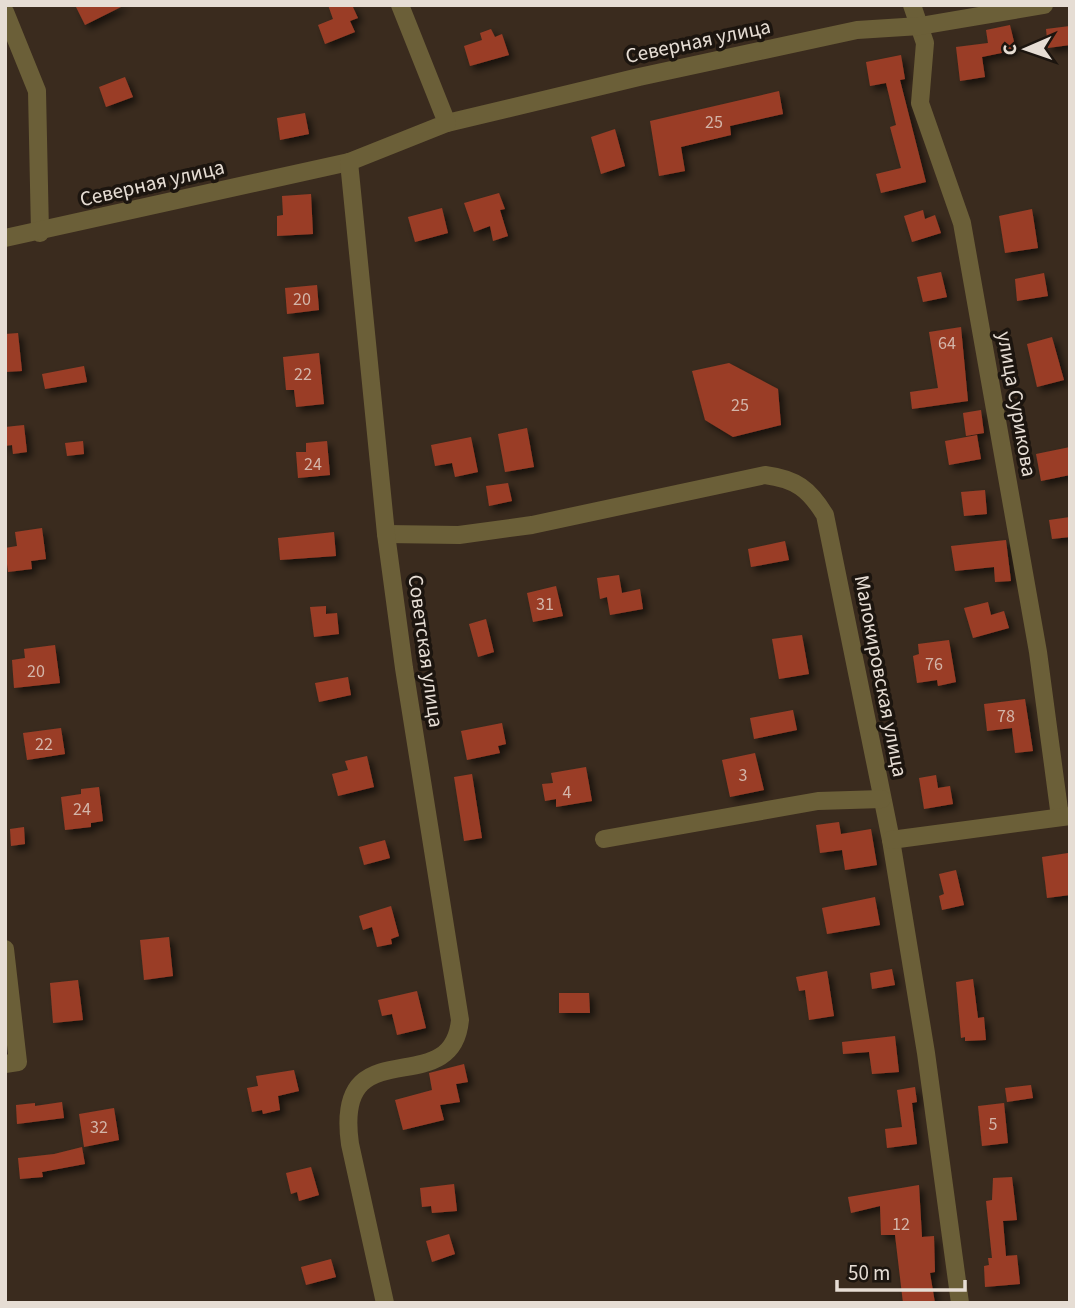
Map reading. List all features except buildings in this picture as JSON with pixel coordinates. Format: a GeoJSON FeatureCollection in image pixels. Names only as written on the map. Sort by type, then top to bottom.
{"type":"FeatureCollection","features":[{"type":"Feature","properties":{"kind":"street"},"geometry":{"type":"LineString","coordinates":[[349,162],[447,124],[400,5]]}},
{"type":"Feature","properties":{"kind":"street","name":"улица Сурикова"},"geometry":{"type":"LineString","coordinates":[[912,5],[925,43],[920,103],[939,164],[962,223],[1065,817]]}},
{"type":"Feature","properties":{"kind":"street","name":"Северная улица"},"geometry":{"type":"LineString","coordinates":[[447,124],[639,77],[843,33],[920,26],[1016,7],[1044,5]]}},
{"type":"Feature","properties":{"kind":"street"},"geometry":{"type":"LineString","coordinates":[[5,12],[37,90],[40,233]]}},
{"type":"Feature","properties":{"kind":"street","name":"Северная улица"},"geometry":{"type":"LineString","coordinates":[[5,238],[40,233],[349,162]]}},
{"type":"Feature","properties":{"kind":"street","name":"Советская улица"},"geometry":{"type":"LineString","coordinates":[[349,162],[386,534],[404,668],[460,1020],[459,1035],[451,1048],[439,1057],[372,1074],[354,1090],[349,1104],[347,1121],[350,1144],[385,1303]]}},
{"type":"Feature","properties":{"kind":"street","name":"Малокировская улица"},"geometry":{"type":"LineString","coordinates":[[386,534],[459,535],[531,525],[765,475],[797,482],[813,494],[825,515],[891,840],[926,1053],[960,1303]]}},
{"type":"Feature","properties":{"kind":"street"},"geometry":{"type":"LineString","coordinates":[[604,839],[818,801],[882,799]]}},
{"type":"Feature","properties":{"kind":"street"},"geometry":{"type":"LineString","coordinates":[[891,840],[1065,817]]}},
{"type":"Feature","properties":{"kind":"street"},"geometry":{"type":"LineString","coordinates":[[5,949],[18,1062],[5,1064]]}}]}
